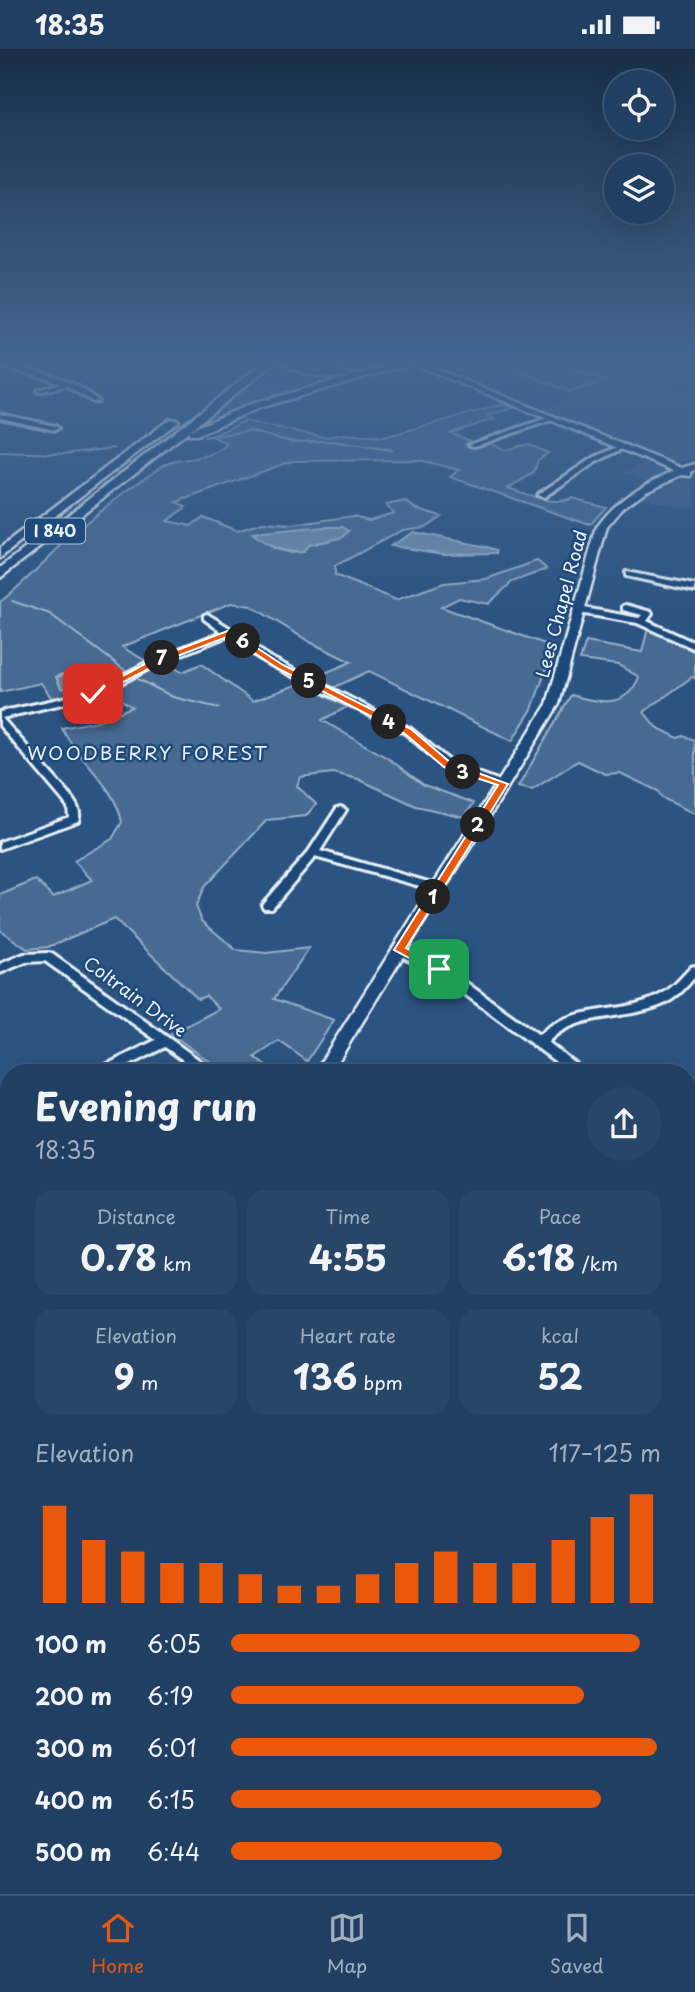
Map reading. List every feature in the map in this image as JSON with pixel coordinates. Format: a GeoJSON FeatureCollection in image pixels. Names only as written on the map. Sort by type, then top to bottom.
{"type":"FeatureCollection","features":[{"type":"Feature","properties":{"kind":"highway","name":"I 840"},"geometry":{"type":"LineString","coordinates":[[0,554],[136,449]]}},
{"type":"Feature","properties":{"kind":"highway","name":"I 840"},"geometry":{"type":"LineString","coordinates":[[0,575],[159,449]]}},
{"type":"Feature","properties":{"kind":"highway"},"geometry":{"type":"LineString","coordinates":[[110,488],[167,449]]}},
{"type":"Feature","properties":{"kind":"main road"},"geometry":{"type":"LineString","coordinates":[[631,449],[695,477]]}},
{"type":"Feature","properties":{"kind":"main road","name":"Lees Chapel Road"},"geometry":{"type":"LineString","coordinates":[[328,1064],[558,692],[599,533],[610,516],[638,492],[695,467]]}},
{"type":"Feature","properties":{"kind":"street"},"geometry":{"type":"LineString","coordinates":[[541,495],[615,449]]}},
{"type":"Feature","properties":{"kind":"street"},"geometry":{"type":"LineString","coordinates":[[629,574],[695,588]]}},
{"type":"Feature","properties":{"kind":"street"},"geometry":{"type":"LineString","coordinates":[[626,608],[648,614],[641,622]]}},
{"type":"Feature","properties":{"kind":"street"},"geometry":{"type":"LineString","coordinates":[[579,610],[641,622],[695,646]]}},
{"type":"Feature","properties":{"kind":"street"},"geometry":{"type":"LineString","coordinates":[[206,618],[280,667],[408,731],[448,765],[503,784]]}},
{"type":"Feature","properties":{"kind":"street"},"geometry":{"type":"LineString","coordinates":[[0,846],[75,819],[73,807],[65,796],[0,717],[93,694],[159,660],[230,632]]}},
{"type":"Feature","properties":{"kind":"street"},"geometry":{"type":"LineString","coordinates":[[268,905],[313,853],[341,810]]}},
{"type":"Feature","properties":{"kind":"street"},"geometry":{"type":"LineString","coordinates":[[313,853],[438,888]]}},
{"type":"Feature","properties":{"kind":"street"},"geometry":{"type":"LineString","coordinates":[[399,950],[439,969],[568,1064]]}},
{"type":"Feature","properties":{"kind":"street","name":"Coltrain Drive"},"geometry":{"type":"LineString","coordinates":[[0,969],[37,955],[48,957],[198,1064]]}},
{"type":"Feature","properties":{"kind":"street"},"geometry":{"type":"LineString","coordinates":[[539,1043],[559,1023],[630,1012],[664,999],[695,970]]}},
{"type":"Feature","properties":{"kind":"street"},"geometry":{"type":"LineString","coordinates":[[119,1064],[166,1041]]}},
{"type":"Feature","properties":{"kind":"shaded area"},"geometry":{"type":"Polygon","coordinates":[[[539,449],[548,453],[538,460],[534,473],[508,488],[549,500],[572,498],[606,507],[590,525],[450,477],[459,470],[419,460],[292,461],[177,502],[186,507],[167,521],[191,526],[203,517],[237,531],[262,523],[292,525],[353,516],[369,520],[394,513],[386,505],[405,501],[415,508],[441,516],[425,527],[402,530],[335,566],[335,575],[396,600],[444,583],[486,579],[537,561],[547,569],[512,582],[488,604],[459,598],[441,607],[554,647],[532,709],[512,741],[369,671],[333,688],[313,678],[351,662],[310,642],[251,606],[231,603],[122,647],[146,661],[94,689],[53,700],[41,683],[0,692],[0,602],[90,520],[162,466],[202,457],[219,450],[539,449]],[[349,531],[254,536],[275,549],[290,553],[303,552],[308,545],[343,537],[349,531]],[[76,671],[59,675],[61,688],[71,689],[94,681],[76,671]]]}},
{"type":"Feature","properties":{"kind":"shaded area"},"geometry":{"type":"Polygon","coordinates":[[[643,449],[695,449],[695,460],[678,463],[643,449]]]}},
{"type":"Feature","properties":{"kind":"shaded area"},"geometry":{"type":"Polygon","coordinates":[[[651,462],[667,471],[646,480],[621,471],[651,462]]]}},
{"type":"Feature","properties":{"kind":"shaded area"},"geometry":{"type":"Polygon","coordinates":[[[687,478],[695,482],[695,505],[685,508],[641,498],[678,479],[687,478]]]}},
{"type":"Feature","properties":{"kind":"shaded area"},"geometry":{"type":"Polygon","coordinates":[[[343,527],[349,531],[343,537],[308,545],[303,552],[276,548],[252,534],[343,527]]]}},
{"type":"Feature","properties":{"kind":"shaded area"},"geometry":{"type":"Polygon","coordinates":[[[413,532],[487,547],[497,550],[497,553],[444,554],[390,546],[413,532]]]}},
{"type":"Feature","properties":{"kind":"shaded area"},"geometry":{"type":"Polygon","coordinates":[[[648,628],[695,652],[695,678],[692,677],[644,712],[656,727],[678,738],[683,736],[695,740],[695,814],[662,798],[658,791],[620,773],[605,774],[578,761],[532,790],[518,787],[571,695],[601,701],[619,699],[634,687],[639,677],[618,665],[580,660],[586,642],[642,652],[648,628]]]}},
{"type":"Feature","properties":{"kind":"shaded area"},"geometry":{"type":"Polygon","coordinates":[[[164,662],[182,672],[201,664],[253,701],[301,683],[347,707],[322,720],[389,759],[424,785],[474,803],[464,817],[416,806],[358,779],[333,773],[300,777],[297,786],[316,804],[306,816],[267,820],[204,887],[196,906],[202,921],[236,950],[266,953],[309,948],[274,999],[334,1020],[307,1061],[279,1041],[255,1057],[264,1064],[213,1064],[171,1034],[219,1009],[206,996],[198,999],[114,919],[48,947],[27,949],[0,930],[0,895],[36,880],[53,897],[92,880],[74,861],[112,839],[122,822],[112,796],[77,752],[62,728],[98,721],[132,707],[109,692],[164,662]]]}},
{"type":"Feature","properties":{"kind":"shaded area"},"geometry":{"type":"Polygon","coordinates":[[[76,671],[94,681],[71,689],[61,688],[56,677],[76,671]]]}},
{"type":"Feature","properties":{"kind":"waterway"},"geometry":{"type":"LineString","coordinates":[[0,452],[63,454],[105,449]]}},
{"type":"Feature","properties":{"kind":"waterway"},"geometry":{"type":"LineString","coordinates":[[386,449],[392,450]]}},
{"type":"Feature","properties":{"kind":"waterway"},"geometry":{"type":"LineString","coordinates":[[12,601],[50,614],[126,671]]}},
{"type":"Feature","properties":{"kind":"waterway"},"geometry":{"type":"LineString","coordinates":[[138,679],[173,697],[219,708]]}},
{"type":"Feature","properties":{"kind":"district","name":"WOODBERRY FOREST"},"geometry":{"type":"Point","coordinates":[148,753]}},
{"type":"Feature","properties":{"kind":"route"},"geometry":{"type":"LineString","coordinates":[[93,694],[159,660],[230,632],[280,667],[408,731],[448,765],[470,775],[503,784],[399,950],[424,959],[439,969]]}}]}
